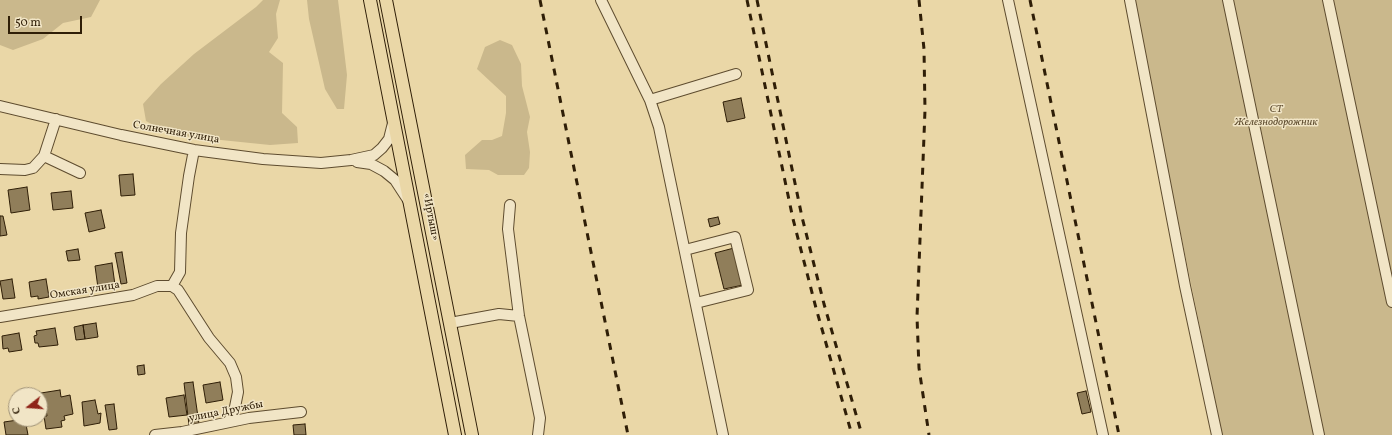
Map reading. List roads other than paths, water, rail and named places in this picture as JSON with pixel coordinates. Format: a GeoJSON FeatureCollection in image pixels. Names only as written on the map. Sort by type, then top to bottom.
{"type":"FeatureCollection","features":[{"type":"Feature","properties":{"kind":"main road","name":"«Иртыш»"},"geometry":{"type":"LineString","coordinates":[[370,0],[455,435]]}},
{"type":"Feature","properties":{"kind":"main road","name":"«Иртыш»"},"geometry":{"type":"LineString","coordinates":[[386,0],[472,435]]}},
{"type":"Feature","properties":{"kind":"street"},"geometry":{"type":"LineString","coordinates":[[601,0],[650,100],[659,127],[723,435]]}},
{"type":"Feature","properties":{"kind":"street"},"geometry":{"type":"LineString","coordinates":[[1008,0],[1103,435]]}},
{"type":"Feature","properties":{"kind":"street"},"geometry":{"type":"LineString","coordinates":[[1130,0],[1185,286],[1217,435]]}},
{"type":"Feature","properties":{"kind":"street"},"geometry":{"type":"LineString","coordinates":[[1228,0],[1318,435]]}},
{"type":"Feature","properties":{"kind":"street"},"geometry":{"type":"LineString","coordinates":[[1328,0],[1392,302]]}},
{"type":"Feature","properties":{"kind":"street"},"geometry":{"type":"LineString","coordinates":[[650,100],[736,74]]}},
{"type":"Feature","properties":{"kind":"street","name":"Солнечная улица"},"geometry":{"type":"LineString","coordinates":[[0,106],[56,120],[194,150],[263,160],[322,162],[352,160]]}},
{"type":"Feature","properties":{"kind":"street"},"geometry":{"type":"LineString","coordinates":[[352,160],[368,158],[382,148],[391,133],[392,111]]}},
{"type":"Feature","properties":{"kind":"street"},"geometry":{"type":"LineString","coordinates":[[0,168],[25,170],[33,168],[44,156],[56,120]]}},
{"type":"Feature","properties":{"kind":"street"},"geometry":{"type":"LineString","coordinates":[[194,150],[181,233],[180,272],[172,286],[178,290],[209,338],[230,363],[236,377],[238,392],[235,407],[229,421]]}},
{"type":"Feature","properties":{"kind":"street"},"geometry":{"type":"LineString","coordinates":[[44,156],[80,173]]}},
{"type":"Feature","properties":{"kind":"street"},"geometry":{"type":"LineString","coordinates":[[352,160],[371,164],[384,171],[395,180],[410,203]]}},
{"type":"Feature","properties":{"kind":"street"},"geometry":{"type":"LineString","coordinates":[[510,205],[508,229],[519,316],[540,418],[538,435]]}},
{"type":"Feature","properties":{"kind":"street"},"geometry":{"type":"LineString","coordinates":[[684,250],[735,238],[748,290],[696,303]]}},
{"type":"Feature","properties":{"kind":"street","name":"Омская улица"},"geometry":{"type":"LineString","coordinates":[[0,317],[133,295],[157,286],[172,286]]}},
{"type":"Feature","properties":{"kind":"street"},"geometry":{"type":"LineString","coordinates":[[450,323],[499,314],[519,316]]}},
{"type":"Feature","properties":{"kind":"street","name":"улица Дружбы"},"geometry":{"type":"LineString","coordinates":[[155,435],[182,432],[229,421],[301,412]]}},
{"type":"Feature","properties":{"kind":"railway"},"geometry":{"type":"LineString","coordinates":[[540,0],[628,435]]}},
{"type":"Feature","properties":{"kind":"railway"},"geometry":{"type":"LineString","coordinates":[[747,0],[793,219],[816,308],[852,435]]}},
{"type":"Feature","properties":{"kind":"railway"},"geometry":{"type":"LineString","coordinates":[[757,0],[802,217],[824,304],[862,435]]}},
{"type":"Feature","properties":{"kind":"railway"},"geometry":{"type":"LineString","coordinates":[[919,0],[924,49],[925,110],[917,317],[919,368],[929,435]]}},
{"type":"Feature","properties":{"kind":"railway"},"geometry":{"type":"LineString","coordinates":[[1030,0],[1119,435]]}},
{"type":"Feature","properties":{"kind":"park label","name":"СТ Железнодорожник"},"geometry":{"type":"Point","coordinates":[1276,116]}}]}
